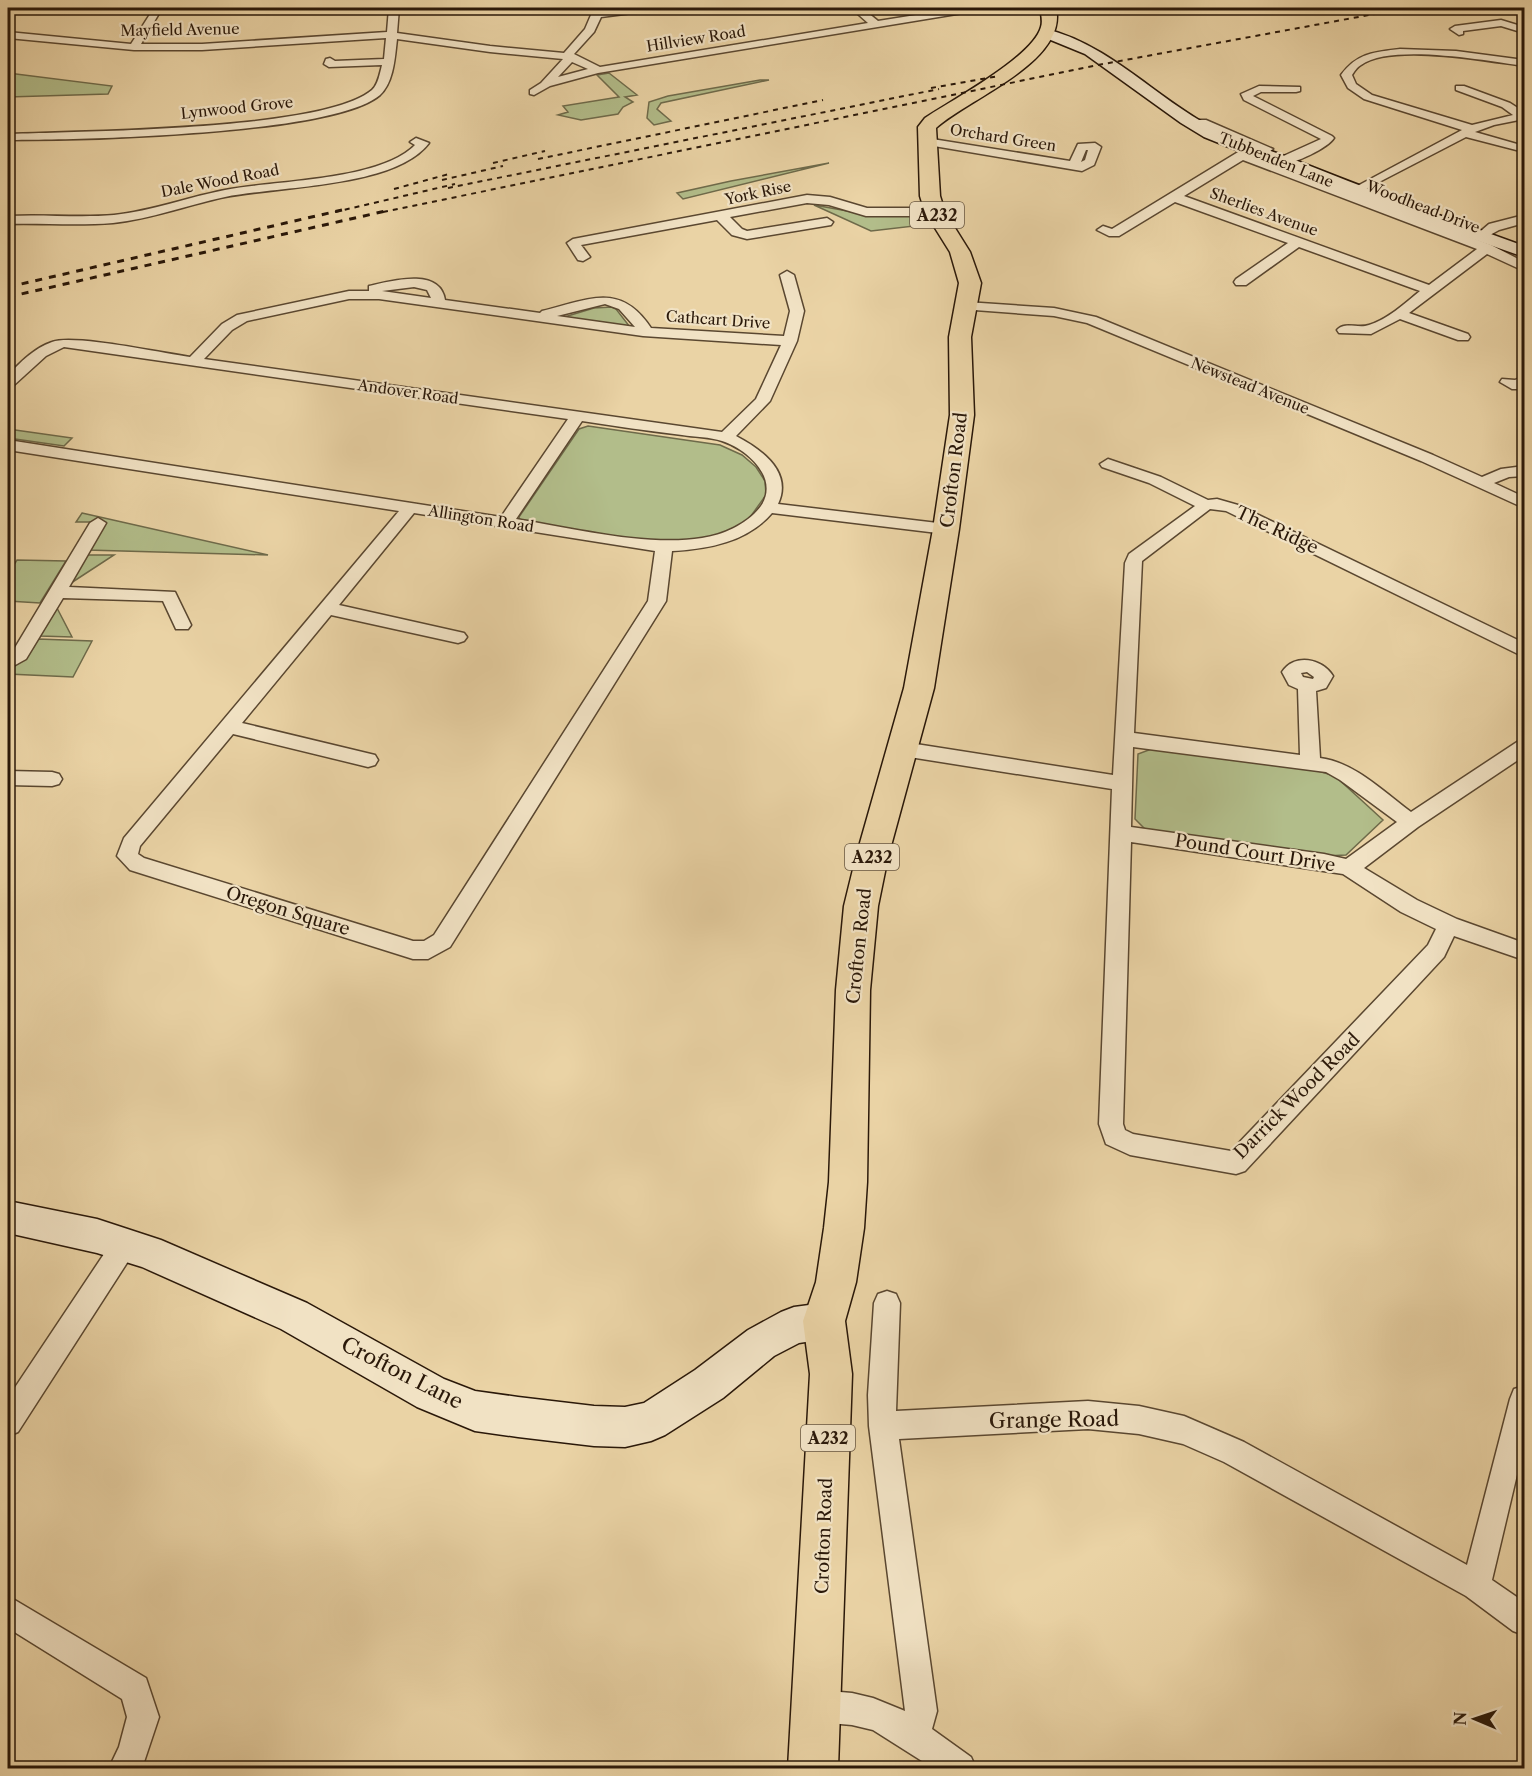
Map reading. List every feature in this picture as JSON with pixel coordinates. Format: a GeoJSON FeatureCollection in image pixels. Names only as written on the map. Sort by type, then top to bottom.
{"type":"FeatureCollection","features":[{"type":"Feature","properties":{"kind":"main road"},"geometry":{"type":"LineString","coordinates":[[1046,33],[1049,27],[1048,8]]}},
{"type":"Feature","properties":{"kind":"main road","name":"Crofton Road"},"geometry":{"type":"LineString","coordinates":[[813,1768],[831,1374],[824,1321],[836,1282],[846,1205],[853,990],[861,906],[872,857],[919,688],[960,435],[962,398],[960,337],[970,293],[967,270],[955,243],[935,212],[928,183],[926,130],[931,122],[1004,75],[1046,33]]}},
{"type":"Feature","properties":{"kind":"street","name":"Lynwood Grove"},"geometry":{"type":"LineString","coordinates":[[8,137],[194,129],[298,117],[349,107],[366,101],[380,89],[389,62],[394,8]]}},
{"type":"Feature","properties":{"kind":"street"},"geometry":{"type":"LineString","coordinates":[[534,92],[541,90],[547,84],[585,37],[598,11],[648,8]]}},
{"type":"Feature","properties":{"kind":"street"},"geometry":{"type":"LineString","coordinates":[[856,8],[876,24]]}},
{"type":"Feature","properties":{"kind":"street","name":"Hillview Road"},"geometry":{"type":"LineString","coordinates":[[547,84],[596,70],[975,8]]}},
{"type":"Feature","properties":{"kind":"street"},"geometry":{"type":"LineString","coordinates":[[134,47],[156,10]]}},
{"type":"Feature","properties":{"kind":"street"},"geometry":{"type":"LineString","coordinates":[[1459,32],[1455,29],[1499,17],[1524,30]]}},
{"type":"Feature","properties":{"kind":"street","name":"Tubbenden Lane"},"geometry":{"type":"LineString","coordinates":[[1046,33],[1090,51],[1204,130],[1247,152],[1286,159],[1354,191],[1484,242],[1524,252]]}},
{"type":"Feature","properties":{"kind":"street","name":"Mayfield Avenue"},"geometry":{"type":"LineString","coordinates":[[8,35],[134,47],[202,47],[390,35],[569,57]]}},
{"type":"Feature","properties":{"kind":"street"},"geometry":{"type":"LineString","coordinates":[[1524,63],[1403,51],[1362,58],[1350,65],[1346,75],[1352,86],[1368,97],[1524,149]]}},
{"type":"Feature","properties":{"kind":"street"},"geometry":{"type":"LineString","coordinates":[[569,57],[596,70]]}},
{"type":"Feature","properties":{"kind":"street"},"geometry":{"type":"LineString","coordinates":[[330,61],[329,64],[389,62]]}},
{"type":"Feature","properties":{"kind":"street"},"geometry":{"type":"LineString","coordinates":[[1130,73],[1172,106],[1217,130],[1286,159],[1325,143],[1328,138],[1259,105],[1247,96],[1251,91],[1259,89],[1296,89]]}},
{"type":"Feature","properties":{"kind":"street"},"geometry":{"type":"LineString","coordinates":[[1460,88],[1506,105],[1524,116]]}},
{"type":"Feature","properties":{"kind":"street"},"geometry":{"type":"LineString","coordinates":[[1354,191],[1468,131],[1491,122],[1524,116]]}},
{"type":"Feature","properties":{"kind":"street","name":"Dale Wood Road"},"geometry":{"type":"LineString","coordinates":[[8,220],[112,219],[139,215],[183,202],[227,194],[318,182],[395,164],[408,158],[423,143],[416,142]]}},
{"type":"Feature","properties":{"kind":"street","name":"Orchard Green"},"geometry":{"type":"LineString","coordinates":[[926,142],[1074,165]]}},
{"type":"Feature","properties":{"kind":"street","name":"Sherlies Avenue"},"geometry":{"type":"LineString","coordinates":[[1174,197],[1247,152]]}},
{"type":"Feature","properties":{"kind":"street","name":"Woodhead Drive"},"geometry":{"type":"LineString","coordinates":[[1247,152],[1484,242],[1524,267]]}},
{"type":"Feature","properties":{"kind":"street"},"geometry":{"type":"LineString","coordinates":[[1113,234],[1174,197]]}},
{"type":"Feature","properties":{"kind":"street","name":"Sherlies Avenue"},"geometry":{"type":"LineString","coordinates":[[1174,197],[1430,290]]}},
{"type":"Feature","properties":{"kind":"street","name":"York Rise"},"geometry":{"type":"LineString","coordinates":[[583,257],[573,243],[585,237],[722,217],[813,199],[830,201],[866,212],[935,212]]}},
{"type":"Feature","properties":{"kind":"street"},"geometry":{"type":"LineString","coordinates":[[722,217],[738,232],[745,235],[827,222]]}},
{"type":"Feature","properties":{"kind":"street"},"geometry":{"type":"LineString","coordinates":[[1344,330],[1371,330],[1399,314],[1484,242],[1494,227],[1524,219]]}},
{"type":"Feature","properties":{"kind":"street"},"geometry":{"type":"LineString","coordinates":[[1239,283],[1298,242]]}},
{"type":"Feature","properties":{"kind":"street"},"geometry":{"type":"LineString","coordinates":[[726,437],[763,401],[790,341],[797,311],[787,275]]}},
{"type":"Feature","properties":{"kind":"street","name":"Cathcart Drive"},"geometry":{"type":"LineString","coordinates":[[194,361],[227,327],[242,318],[349,295],[368,294],[643,332],[790,341]]}},
{"type":"Feature","properties":{"kind":"street","name":"Cathcart Drive"},"geometry":{"type":"LineString","coordinates":[[535,317],[606,300],[624,306],[645,328],[643,332]]}},
{"type":"Feature","properties":{"kind":"street","name":"Newstead Avenue"},"geometry":{"type":"LineString","coordinates":[[966,306],[1054,312],[1091,320],[1427,458],[1524,503]]}},
{"type":"Feature","properties":{"kind":"street"},"geometry":{"type":"LineString","coordinates":[[1399,314],[1463,337]]}},
{"type":"Feature","properties":{"kind":"street","name":"Andover Road"},"geometry":{"type":"LineString","coordinates":[[8,383],[50,346],[64,343],[726,437],[751,450],[767,464],[775,483],[772,502]]}},
{"type":"Feature","properties":{"kind":"street"},"geometry":{"type":"LineString","coordinates":[[1507,382],[1517,386],[1524,380]]}},
{"type":"Feature","properties":{"kind":"street"},"geometry":{"type":"LineString","coordinates":[[506,522],[578,416]]}},
{"type":"Feature","properties":{"kind":"street","name":"Allington Road"},"geometry":{"type":"LineString","coordinates":[[8,445],[664,546],[696,545],[722,539],[747,528],[761,518],[772,502]]}},
{"type":"Feature","properties":{"kind":"street","name":"The Ridge"},"geometry":{"type":"LineString","coordinates":[[1108,464],[1155,480],[1206,505],[1217,504],[1232,508],[1524,650]]}},
{"type":"Feature","properties":{"kind":"street"},"geometry":{"type":"LineString","coordinates":[[1482,484],[1497,475],[1524,471]]}},
{"type":"Feature","properties":{"kind":"street"},"geometry":{"type":"LineString","coordinates":[[772,502],[856,520],[947,523]]}},
{"type":"Feature","properties":{"kind":"street"},"geometry":{"type":"LineString","coordinates":[[1121,833],[1132,563],[1135,558],[1206,505]]}},
{"type":"Feature","properties":{"kind":"street","name":"Oregon Square"},"geometry":{"type":"LineString","coordinates":[[410,508],[131,843],[127,856],[137,864],[413,950],[428,950],[442,941],[657,600],[664,546]]}},
{"type":"Feature","properties":{"kind":"street"},"geometry":{"type":"LineString","coordinates":[[8,663],[20,655],[98,523]]}},
{"type":"Feature","properties":{"kind":"street"},"geometry":{"type":"LineString","coordinates":[[57,592],[169,596],[182,626]]}},
{"type":"Feature","properties":{"kind":"street"},"geometry":{"type":"LineString","coordinates":[[326,608],[458,637]]}},
{"type":"Feature","properties":{"kind":"street"},"geometry":{"type":"LineString","coordinates":[[1307,686],[1310,761]]}},
{"type":"Feature","properties":{"kind":"street"},"geometry":{"type":"LineString","coordinates":[[228,726],[368,760]]}},
{"type":"Feature","properties":{"kind":"street"},"geometry":{"type":"LineString","coordinates":[[1125,739],[1310,761],[1330,766],[1347,775],[1411,822],[1524,747]]}},
{"type":"Feature","properties":{"kind":"street"},"geometry":{"type":"LineString","coordinates":[[903,749],[1122,784]]}},
{"type":"Feature","properties":{"kind":"street"},"geometry":{"type":"LineString","coordinates":[[8,778],[52,779]]}},
{"type":"Feature","properties":{"kind":"street","name":"Pound Court Drive"},"geometry":{"type":"LineString","coordinates":[[1121,833],[1324,862],[1349,868],[1411,822]]}},
{"type":"Feature","properties":{"kind":"street","name":"Darrick Wood Road"},"geometry":{"type":"LineString","coordinates":[[1121,833],[1111,1124],[1115,1137],[1130,1144],[1236,1163],[1436,951],[1449,926]]}},
{"type":"Feature","properties":{"kind":"street"},"geometry":{"type":"LineString","coordinates":[[1349,868],[1409,906],[1449,926],[1524,952]]}},
{"type":"Feature","properties":{"kind":"street","name":"Crofton Lane"},"geometry":{"type":"LineString","coordinates":[[8,1217],[125,1244],[294,1316],[431,1393],[475,1411],[594,1426],[626,1427],[651,1421],[709,1384],[761,1343],[794,1325],[824,1321]]}},
{"type":"Feature","properties":{"kind":"street"},"geometry":{"type":"LineString","coordinates":[[8,1419],[125,1244]]}},
{"type":"Feature","properties":{"kind":"street"},"geometry":{"type":"LineString","coordinates":[[887,1303],[882,1395],[883,1426],[921,1711],[914,1737]]}},
{"type":"Feature","properties":{"kind":"street"},"geometry":{"type":"LineString","coordinates":[[1476,1586],[1524,1398]]}},
{"type":"Feature","properties":{"kind":"street","name":"Grange Road"},"geometry":{"type":"LineString","coordinates":[[883,1426],[1088,1415],[1139,1420],[1184,1430],[1234,1452],[1476,1586],[1524,1620]]}},
{"type":"Feature","properties":{"kind":"street"},"geometry":{"type":"LineString","coordinates":[[8,1611],[135,1689],[143,1717],[133,1753],[125,1768]]}},
{"type":"Feature","properties":{"kind":"street"},"geometry":{"type":"LineString","coordinates":[[817,1706],[852,1709],[873,1715],[914,1737],[960,1768]]}},
{"type":"Feature","properties":{"kind":"green space"},"geometry":{"type":"Polygon","coordinates":[[[8,73],[112,86],[108,94],[8,97],[8,73]]]}},
{"type":"Feature","properties":{"kind":"green space"},"geometry":{"type":"Polygon","coordinates":[[[609,73],[637,95],[625,97],[633,102],[623,107],[618,114],[581,120],[558,115],[568,112],[563,106],[619,97],[597,75],[609,73]]]}},
{"type":"Feature","properties":{"kind":"green space"},"geometry":{"type":"Polygon","coordinates":[[[769,80],[661,103],[657,109],[671,121],[654,125],[647,118],[649,102],[668,96],[769,80]]]}},
{"type":"Feature","properties":{"kind":"green space"},"geometry":{"type":"Polygon","coordinates":[[[829,163],[683,199],[677,193],[731,181],[829,163]]]}},
{"type":"Feature","properties":{"kind":"green space"},"geometry":{"type":"Polygon","coordinates":[[[814,205],[864,214],[914,215],[923,225],[871,231],[814,205]]]}},
{"type":"Feature","properties":{"kind":"green space"},"geometry":{"type":"Polygon","coordinates":[[[612,307],[630,327],[561,318],[594,308],[612,307]]]}},
{"type":"Feature","properties":{"kind":"green space"},"geometry":{"type":"Polygon","coordinates":[[[588,426],[720,445],[742,455],[756,467],[765,481],[766,495],[743,527],[720,539],[663,545],[521,523],[519,517],[579,429],[588,426]]]}},
{"type":"Feature","properties":{"kind":"green space"},"geometry":{"type":"Polygon","coordinates":[[[8,429],[72,438],[64,446],[8,438],[8,429]]]}},
{"type":"Feature","properties":{"kind":"green space"},"geometry":{"type":"Polygon","coordinates":[[[82,513],[268,555],[87,550],[93,522],[76,522],[82,513]]]}},
{"type":"Feature","properties":{"kind":"green space"},"geometry":{"type":"Polygon","coordinates":[[[85,555],[114,555],[68,585],[85,555]]]}},
{"type":"Feature","properties":{"kind":"green space"},"geometry":{"type":"Polygon","coordinates":[[[17,560],[66,561],[40,603],[8,601],[8,574],[17,560]]]}},
{"type":"Feature","properties":{"kind":"green space"},"geometry":{"type":"Polygon","coordinates":[[[57,608],[72,637],[40,636],[57,608]]]}},
{"type":"Feature","properties":{"kind":"green space"},"geometry":{"type":"Polygon","coordinates":[[[38,639],[92,641],[73,677],[8,674],[8,670],[28,655],[38,639]]]}},
{"type":"Feature","properties":{"kind":"green space"},"geometry":{"type":"Polygon","coordinates":[[[1154,748],[1315,770],[1335,776],[1383,820],[1346,855],[1325,856],[1146,830],[1135,819],[1138,754],[1154,748]]]}},
{"type":"Feature","properties":{"kind":"railway"},"geometry":{"type":"LineString","coordinates":[[383,212],[1098,65],[1407,8]]}},
{"type":"Feature","properties":{"kind":"railway"},"geometry":{"type":"LineString","coordinates":[[931,88],[999,76]]}},
{"type":"Feature","properties":{"kind":"railway"},"geometry":{"type":"LineString","coordinates":[[448,188],[939,89]]}},
{"type":"Feature","properties":{"kind":"railway"},"geometry":{"type":"LineString","coordinates":[[538,159],[823,100]]}},
{"type":"Feature","properties":{"kind":"railway"},"geometry":{"type":"LineString","coordinates":[[493,163],[545,151]]}},
{"type":"Feature","properties":{"kind":"railway"},"geometry":{"type":"LineString","coordinates":[[442,180],[503,166]]}},
{"type":"Feature","properties":{"kind":"railway"},"geometry":{"type":"LineString","coordinates":[[394,189],[449,174]]}},
{"type":"Feature","properties":{"kind":"railway"},"geometry":{"type":"LineString","coordinates":[[335,212],[455,184]]}},
{"type":"Feature","properties":{"kind":"railway"},"geometry":{"type":"LineString","coordinates":[[8,287],[342,210]]}},
{"type":"Feature","properties":{"kind":"railway"},"geometry":{"type":"LineString","coordinates":[[8,297],[390,210]]}}]}
